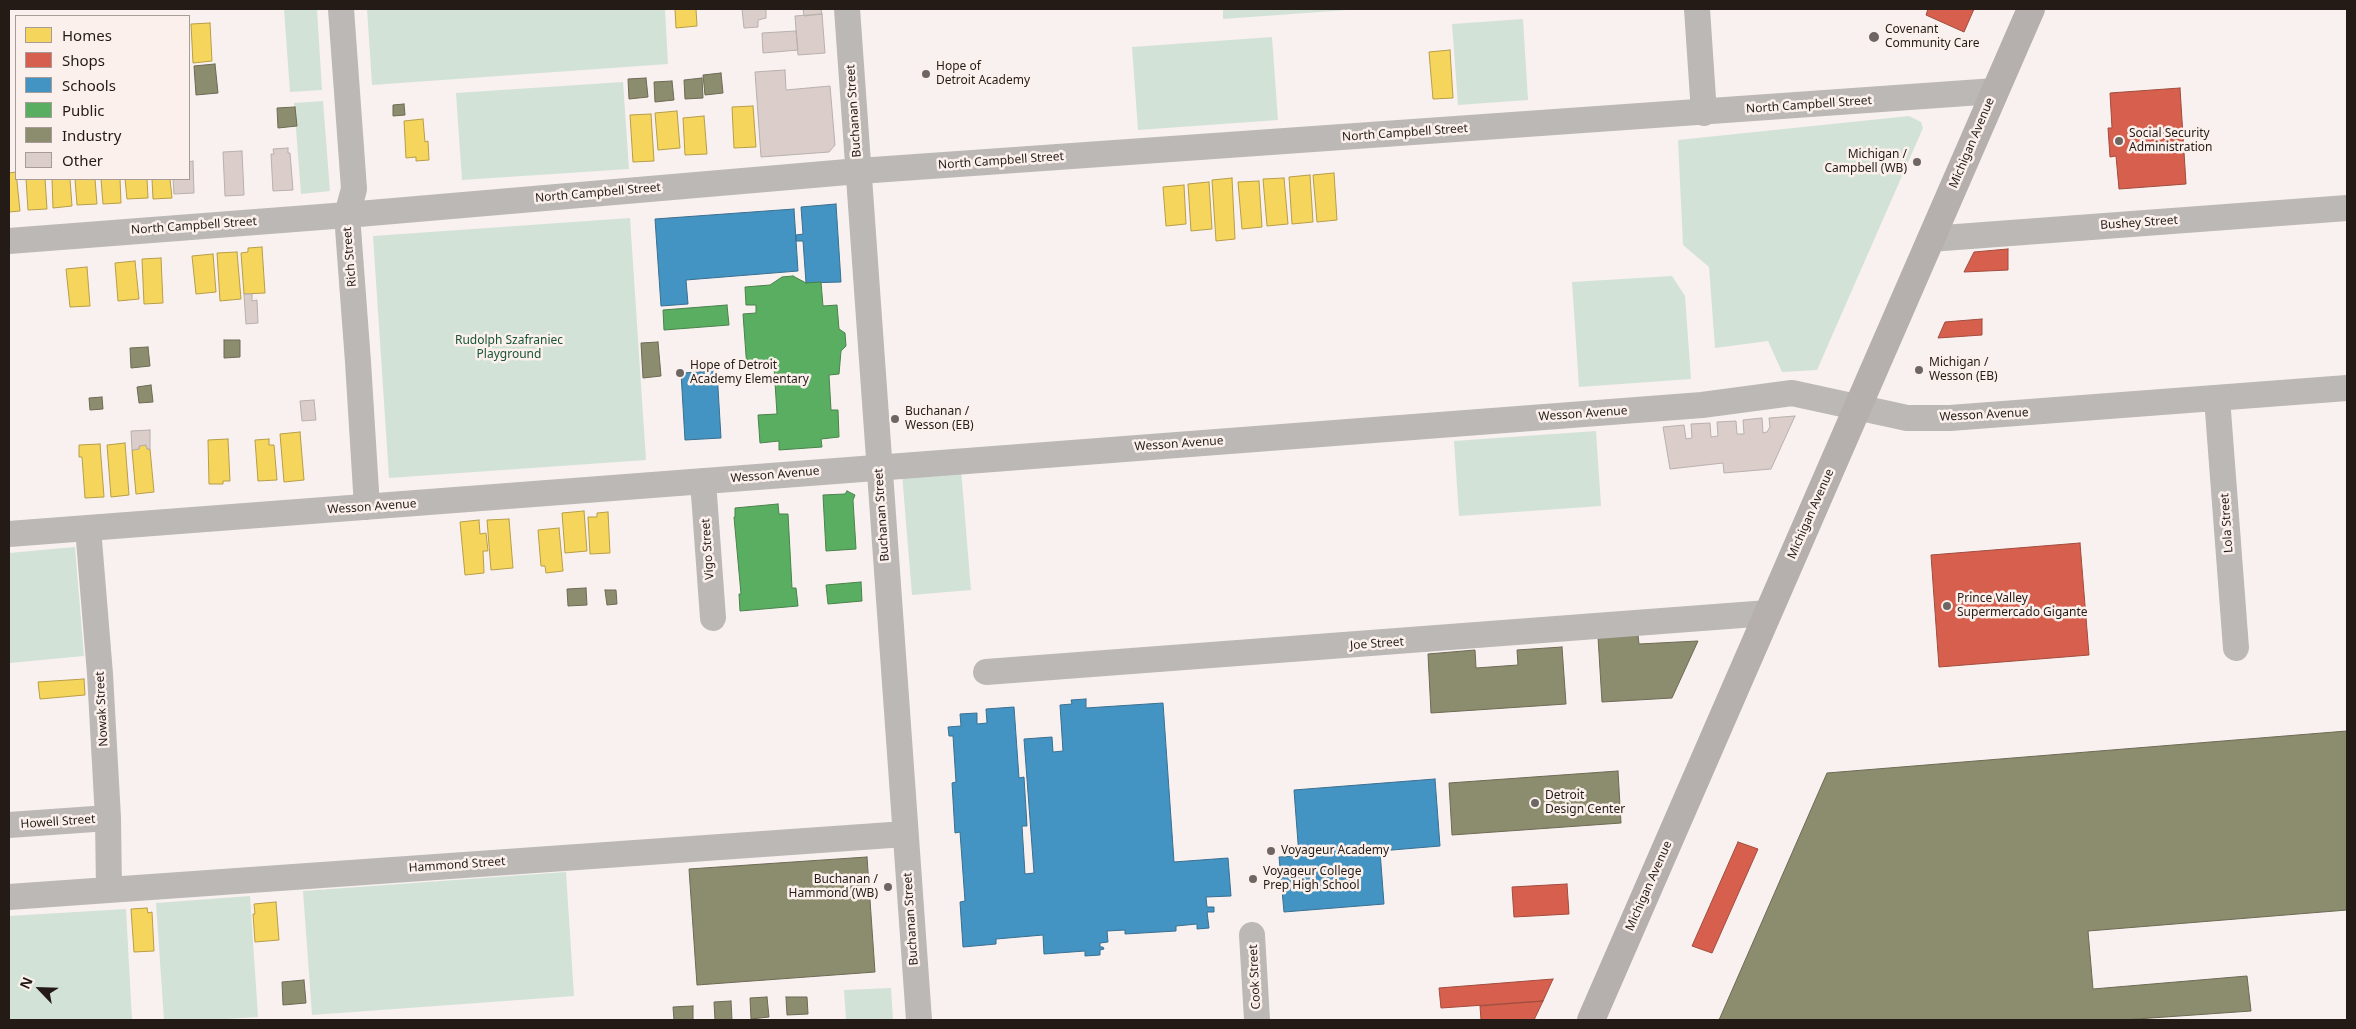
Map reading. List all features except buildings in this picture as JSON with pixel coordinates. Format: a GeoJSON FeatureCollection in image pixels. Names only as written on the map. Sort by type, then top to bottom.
{"type":"FeatureCollection","features":[{"type":"Feature","properties":{"kind":"main road","name":"Michigan Avenue"},"geometry":{"type":"LineString","coordinates":[[1591,1020],[2031,9]]}},
{"type":"Feature","properties":{"kind":"street","name":"Rich Street"},"geometry":{"type":"LineString","coordinates":[[341,9],[354,189],[346,215],[358,362],[366,507]]}},
{"type":"Feature","properties":{"kind":"street","name":"Buchanan Street"},"geometry":{"type":"LineString","coordinates":[[847,9],[878,467],[919,1020]]}},
{"type":"Feature","properties":{"kind":"street"},"geometry":{"type":"LineString","coordinates":[[1697,9],[1704,113]]}},
{"type":"Feature","properties":{"kind":"street","name":"North Campbell Street"},"geometry":{"type":"LineString","coordinates":[[9,241],[346,215],[859,171],[1704,113],[1995,91]]}},
{"type":"Feature","properties":{"kind":"street","name":"Bushey Street"},"geometry":{"type":"LineString","coordinates":[[1930,239],[2347,208]]}},
{"type":"Feature","properties":{"kind":"street","name":"Wesson Avenue"},"geometry":{"type":"LineString","coordinates":[[9,534],[1702,405],[1792,393],[1907,418],[1950,418],[2347,388]]}},
{"type":"Feature","properties":{"kind":"street","name":"Lola Street"},"geometry":{"type":"LineString","coordinates":[[2218,398],[2236,648]]}},
{"type":"Feature","properties":{"kind":"street","name":"Vigo Street"},"geometry":{"type":"LineString","coordinates":[[703,481],[713,618]]}},
{"type":"Feature","properties":{"kind":"street","name":"Nowak Street"},"geometry":{"type":"LineString","coordinates":[[88,528],[100,674],[108,818],[109,890]]}},
{"type":"Feature","properties":{"kind":"street","name":"Joe Street"},"geometry":{"type":"LineString","coordinates":[[986,672],[1768,613]]}},
{"type":"Feature","properties":{"kind":"street","name":"Howell Street"},"geometry":{"type":"LineString","coordinates":[[9,825],[108,818]]}},
{"type":"Feature","properties":{"kind":"street","name":"Hammond Street"},"geometry":{"type":"LineString","coordinates":[[9,897],[905,834]]}},
{"type":"Feature","properties":{"kind":"street","name":"Cook Street"},"geometry":{"type":"LineString","coordinates":[[1252,935],[1257,1020]]}},
{"type":"Feature","properties":{"kind":"green space"},"geometry":{"type":"Polygon","coordinates":[[[284,9],[317,9],[322,90],[290,92],[284,9]]]}},
{"type":"Feature","properties":{"kind":"green space"},"geometry":{"type":"Polygon","coordinates":[[[367,9],[665,9],[668,64],[372,85],[367,9]]]}},
{"type":"Feature","properties":{"kind":"green space"},"geometry":{"type":"Polygon","coordinates":[[[1223,9],[1361,9],[1223,19],[1223,9]]]}},
{"type":"Feature","properties":{"kind":"green space"},"geometry":{"type":"Polygon","coordinates":[[[1523,19],[1528,100],[1458,105],[1452,24],[1523,19]]]}},
{"type":"Feature","properties":{"kind":"green space"},"geometry":{"type":"Polygon","coordinates":[[[1272,37],[1278,120],[1138,130],[1132,47],[1272,37]]]}},
{"type":"Feature","properties":{"kind":"green space"},"geometry":{"type":"Polygon","coordinates":[[[623,82],[629,169],[462,180],[456,93],[623,82]]]}},
{"type":"Feature","properties":{"kind":"green space"},"geometry":{"type":"Polygon","coordinates":[[[323,101],[330,191],[301,194],[294,103],[323,101]]]}},
{"type":"Feature","properties":{"kind":"green space"},"geometry":{"type":"Polygon","coordinates":[[[1909,116],[1921,122],[1923,128],[1817,370],[1782,372],[1768,341],[1715,348],[1709,267],[1683,245],[1678,140],[1909,116]]]}},
{"type":"Feature","properties":{"kind":"green space","name":"Rudolph Szafraniec Playground"},"geometry":{"type":"Polygon","coordinates":[[[630,218],[646,460],[389,478],[373,236],[630,218]]]}},
{"type":"Feature","properties":{"kind":"green space"},"geometry":{"type":"Polygon","coordinates":[[[1672,276],[1685,296],[1691,379],[1579,387],[1572,282],[1672,276]]]}},
{"type":"Feature","properties":{"kind":"green space"},"geometry":{"type":"Polygon","coordinates":[[[1596,431],[1601,506],[1459,516],[1454,441],[1596,431]]]}},
{"type":"Feature","properties":{"kind":"green space"},"geometry":{"type":"Polygon","coordinates":[[[961,469],[971,590],[912,595],[902,474],[961,469]]]}},
{"type":"Feature","properties":{"kind":"green space"},"geometry":{"type":"Polygon","coordinates":[[[75,547],[84,656],[10,663],[9,553],[75,547]]]}},
{"type":"Feature","properties":{"kind":"green space"},"geometry":{"type":"Polygon","coordinates":[[[566,872],[574,996],[312,1015],[303,891],[566,872]]]}},
{"type":"Feature","properties":{"kind":"green space"},"geometry":{"type":"Polygon","coordinates":[[[250,896],[258,1017],[164,1020],[156,903],[250,896]]]}},
{"type":"Feature","properties":{"kind":"green space"},"geometry":{"type":"Polygon","coordinates":[[[126,909],[132,1020],[9,1020],[9,916],[126,909]]]}},
{"type":"Feature","properties":{"kind":"green space"},"geometry":{"type":"Polygon","coordinates":[[[891,988],[893,1020],[846,1020],[844,990],[891,988]]]}},
{"type":"Feature","properties":{"kind":"place","name":"Covenant Community Care"},"geometry":{"type":"Point","coordinates":[1874,37]}},
{"type":"Feature","properties":{"kind":"place","name":"Hope of Detroit Academy"},"geometry":{"type":"Point","coordinates":[926,74]}},
{"type":"Feature","properties":{"kind":"place","name":"Social Security Administration"},"geometry":{"type":"Point","coordinates":[2119,141]}},
{"type":"Feature","properties":{"kind":"place","name":"Michigan / Campbell (WB)"},"geometry":{"type":"Point","coordinates":[1917,162]}},
{"type":"Feature","properties":{"kind":"place","name":"Michigan / Wesson (EB)"},"geometry":{"type":"Point","coordinates":[1919,370]}},
{"type":"Feature","properties":{"kind":"place","name":"Hope of Detroit Academy Elementary"},"geometry":{"type":"Point","coordinates":[680,373]}},
{"type":"Feature","properties":{"kind":"place","name":"Buchanan / Wesson (EB)"},"geometry":{"type":"Point","coordinates":[895,419]}},
{"type":"Feature","properties":{"kind":"place","name":"Prince Valley Supermercado Gigante"},"geometry":{"type":"Point","coordinates":[1947,606]}},
{"type":"Feature","properties":{"kind":"place","name":"Detroit Design Center"},"geometry":{"type":"Point","coordinates":[1535,803]}},
{"type":"Feature","properties":{"kind":"place","name":"Voyageur Academy"},"geometry":{"type":"Point","coordinates":[1271,851]}},
{"type":"Feature","properties":{"kind":"place","name":"Voyageur College Prep High School"},"geometry":{"type":"Point","coordinates":[1253,879]}},
{"type":"Feature","properties":{"kind":"place","name":"Buchanan / Hammond (WB)"},"geometry":{"type":"Point","coordinates":[888,887]}}]}
